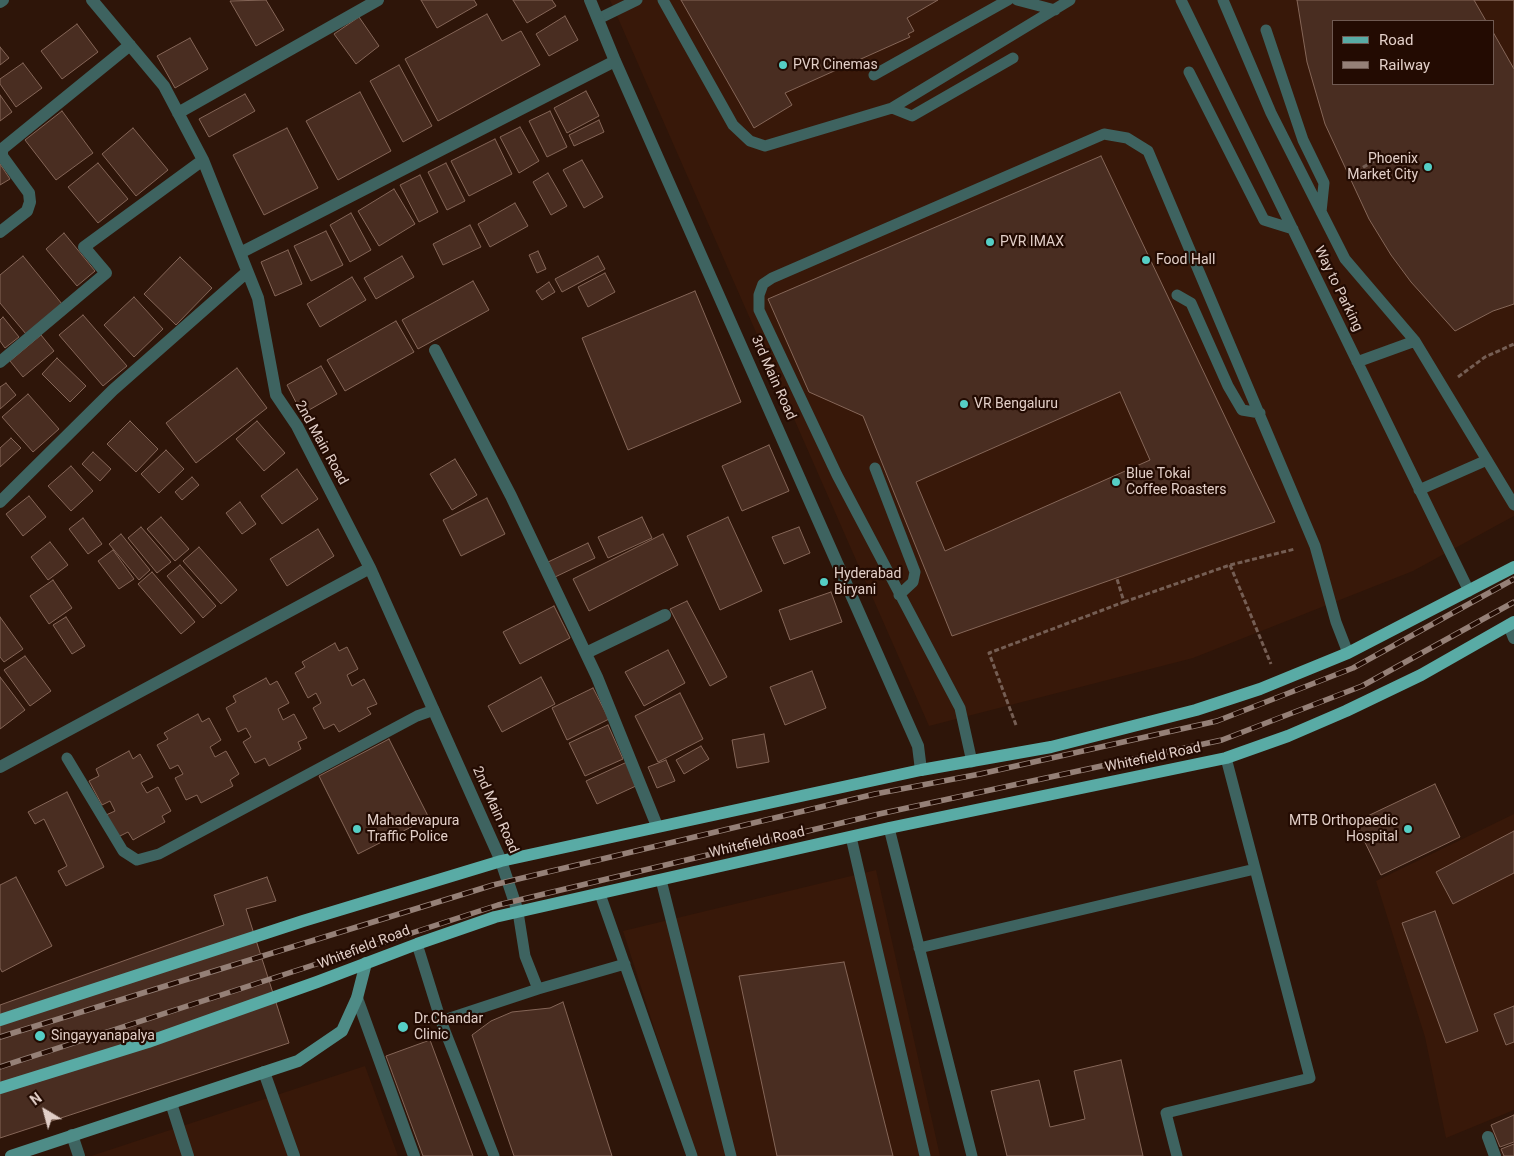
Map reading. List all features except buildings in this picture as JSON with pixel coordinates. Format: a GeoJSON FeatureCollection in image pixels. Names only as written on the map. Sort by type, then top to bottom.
{"type":"FeatureCollection","features":[{"type":"Feature","properties":{"kind":"main road"},"geometry":{"type":"LineString","coordinates":[[0,1020],[303,921],[501,861],[921,770],[1051,747],[1196,710],[1279,682],[1348,653],[1514,566]]}},
{"type":"Feature","properties":{"kind":"main road","name":"Whitefield Road"},"geometry":{"type":"LineString","coordinates":[[0,1088],[148,1042],[417,944],[518,912],[888,828],[1226,758],[1288,736],[1346,711],[1421,675],[1511,624]]}},
{"type":"Feature","properties":{"kind":"street","name":"2nd Main Road"},"geometry":{"type":"LineString","coordinates":[[92,0],[164,86],[203,160],[258,298],[276,395],[297,426],[370,568],[501,861],[518,912]]}},
{"type":"Feature","properties":{"kind":"street"},"geometry":{"type":"LineString","coordinates":[[178,114],[378,0]]}},
{"type":"Feature","properties":{"kind":"street","name":"3rd Main Road"},"geometry":{"type":"LineString","coordinates":[[590,0],[615,61],[918,746],[921,770]]}},
{"type":"Feature","properties":{"kind":"street"},"geometry":{"type":"LineString","coordinates":[[0,232],[27,211],[30,202],[29,194],[2,156],[2,149],[130,45]]}},
{"type":"Feature","properties":{"kind":"street"},"geometry":{"type":"LineString","coordinates":[[240,253],[615,61]]}},
{"type":"Feature","properties":{"kind":"street"},"geometry":{"type":"LineString","coordinates":[[0,362],[106,273],[84,247],[203,160]]}},
{"type":"Feature","properties":{"kind":"street"},"geometry":{"type":"LineString","coordinates":[[0,502],[113,390],[247,272]]}},
{"type":"Feature","properties":{"kind":"street"},"geometry":{"type":"LineString","coordinates":[[435,350],[511,496],[586,653],[648,799],[657,826]]}},
{"type":"Feature","properties":{"kind":"street"},"geometry":{"type":"LineString","coordinates":[[0,767],[370,568]]}},
{"type":"Feature","properties":{"kind":"street"},"geometry":{"type":"LineString","coordinates":[[586,653],[665,615]]}},
{"type":"Feature","properties":{"kind":"street"},"geometry":{"type":"LineString","coordinates":[[1511,624],[1514,638]]}},
{"type":"Feature","properties":{"kind":"street"},"geometry":{"type":"LineString","coordinates":[[11,1156],[298,1061],[342,1031],[357,998],[366,963]]}},
{"type":"Feature","properties":{"kind":"street"},"geometry":{"type":"LineString","coordinates":[[357,998],[414,1156]]}},
{"type":"Feature","properties":{"kind":"street"},"geometry":{"type":"LineString","coordinates":[[264,1072],[294,1156]]}},
{"type":"Feature","properties":{"kind":"street"},"geometry":{"type":"LineString","coordinates":[[171,1103],[188,1156]]}},
{"type":"Feature","properties":{"kind":"street"},"geometry":{"type":"LineString","coordinates":[[72,1136],[79,1156]]}},
{"type":"Feature","properties":{"kind":"street"},"geometry":{"type":"LineString","coordinates":[[1488,1137],[1495,1156]]}},
{"type":"Feature","properties":{"kind":"lane"},"geometry":{"type":"LineString","coordinates":[[598,19],[637,0]]}},
{"type":"Feature","properties":{"kind":"lane"},"geometry":{"type":"LineString","coordinates":[[663,0],[733,125],[741,134],[758,144],[766,146],[892,108],[1011,34],[1056,10],[1070,0]]}},
{"type":"Feature","properties":{"kind":"lane"},"geometry":{"type":"LineString","coordinates":[[874,75],[1008,0]]}},
{"type":"Feature","properties":{"kind":"lane"},"geometry":{"type":"LineString","coordinates":[[1017,0],[1056,10]]}},
{"type":"Feature","properties":{"kind":"lane","name":"Way to Parking"},"geometry":{"type":"LineString","coordinates":[[1180,0],[1469,591]]}},
{"type":"Feature","properties":{"kind":"lane"},"geometry":{"type":"LineString","coordinates":[[1223,0],[1271,113],[1345,260],[1415,341],[1514,505]]}},
{"type":"Feature","properties":{"kind":"lane"},"geometry":{"type":"LineString","coordinates":[[1266,30],[1303,140],[1324,183],[1322,212]]}},
{"type":"Feature","properties":{"kind":"lane"},"geometry":{"type":"LineString","coordinates":[[892,108],[912,116],[1013,58]]}},
{"type":"Feature","properties":{"kind":"lane"},"geometry":{"type":"LineString","coordinates":[[1189,72],[1264,220],[1293,229]]}},
{"type":"Feature","properties":{"kind":"lane"},"geometry":{"type":"LineString","coordinates":[[972,762],[960,708],[837,475],[758,310],[759,295],[763,284],[772,278],[1104,134],[1127,138],[1148,151],[1315,546],[1336,622],[1348,653]]}},
{"type":"Feature","properties":{"kind":"lane"},"geometry":{"type":"LineString","coordinates":[[1177,295],[1191,303],[1228,386],[1242,410],[1260,414]]}},
{"type":"Feature","properties":{"kind":"lane"},"geometry":{"type":"LineString","coordinates":[[1358,362],[1415,341]]}},
{"type":"Feature","properties":{"kind":"lane"},"geometry":{"type":"LineString","coordinates":[[1419,490],[1487,460]]}},
{"type":"Feature","properties":{"kind":"lane"},"geometry":{"type":"LineString","coordinates":[[875,468],[915,572],[913,582],[899,595]]}},
{"type":"Feature","properties":{"kind":"lane"},"geometry":{"type":"LineString","coordinates":[[67,758],[123,851],[137,860],[159,854],[417,716],[434,710]]}},
{"type":"Feature","properties":{"kind":"lane"},"geometry":{"type":"LineString","coordinates":[[1177,1156],[1166,1113],[1310,1078],[1226,758]]}},
{"type":"Feature","properties":{"kind":"lane"},"geometry":{"type":"LineString","coordinates":[[888,828],[972,1156]]}},
{"type":"Feature","properties":{"kind":"lane"},"geometry":{"type":"LineString","coordinates":[[851,837],[925,1156]]}},
{"type":"Feature","properties":{"kind":"lane"},"geometry":{"type":"LineString","coordinates":[[919,948],[1255,868]]}},
{"type":"Feature","properties":{"kind":"lane"},"geometry":{"type":"LineString","coordinates":[[661,880],[731,1156]]}},
{"type":"Feature","properties":{"kind":"lane"},"geometry":{"type":"LineString","coordinates":[[600,894],[692,1156]]}},
{"type":"Feature","properties":{"kind":"lane"},"geometry":{"type":"LineString","coordinates":[[518,912],[525,956],[538,989]]}},
{"type":"Feature","properties":{"kind":"lane"},"geometry":{"type":"LineString","coordinates":[[417,944],[441,1021],[494,1156]]}},
{"type":"Feature","properties":{"kind":"lane"},"geometry":{"type":"LineString","coordinates":[[441,1021],[538,989],[625,964]]}},
{"type":"Feature","properties":{"kind":"path"},"geometry":{"type":"LineString","coordinates":[[1350,175],[1379,158]]}},
{"type":"Feature","properties":{"kind":"path"},"geometry":{"type":"LineString","coordinates":[[1444,388],[1485,357],[1514,344]]}},
{"type":"Feature","properties":{"kind":"path"},"geometry":{"type":"LineString","coordinates":[[1016,725],[989,653],[1124,602],[1230,565],[1315,546]]}},
{"type":"Feature","properties":{"kind":"path"},"geometry":{"type":"LineString","coordinates":[[1230,565],[1279,682]]}},
{"type":"Feature","properties":{"kind":"path"},"geometry":{"type":"LineString","coordinates":[[1117,579],[1124,602]]}},
{"type":"Feature","properties":{"kind":"shaded area"},"geometry":{"type":"Polygon","coordinates":[[[610,0],[1514,0],[1514,516],[1413,571],[1193,658],[929,726],[610,0]]]}},
{"type":"Feature","properties":{"kind":"shaded area"},"geometry":{"type":"Polygon","coordinates":[[[1514,814],[1514,1110],[1446,1138],[1425,1037],[1376,881],[1514,814]]]}},
{"type":"Feature","properties":{"kind":"shaded area"},"geometry":{"type":"Polygon","coordinates":[[[876,870],[940,1156],[695,1156],[623,931],[876,870]]]}},
{"type":"Feature","properties":{"kind":"shaded area"},"geometry":{"type":"Polygon","coordinates":[[[365,1066],[398,1156],[91,1156],[365,1066]]]}},
{"type":"Feature","properties":{"kind":"railway"},"geometry":{"type":"LineString","coordinates":[[0,1037],[493,885],[875,794],[980,774],[1217,721],[1353,668],[1514,579]]}},
{"type":"Feature","properties":{"kind":"railway"},"geometry":{"type":"LineString","coordinates":[[0,1067],[498,905],[879,814],[1222,740],[1362,686],[1514,602]]}},
{"type":"Feature","properties":{"kind":"place","name":"PVR Cinemas"},"geometry":{"type":"Point","coordinates":[783,65]}},
{"type":"Feature","properties":{"kind":"place","name":"Phoenix Market City"},"geometry":{"type":"Point","coordinates":[1428,167]}},
{"type":"Feature","properties":{"kind":"place","name":"PVR IMAX"},"geometry":{"type":"Point","coordinates":[990,242]}},
{"type":"Feature","properties":{"kind":"place","name":"Food Hall"},"geometry":{"type":"Point","coordinates":[1146,260]}},
{"type":"Feature","properties":{"kind":"place","name":"VR Bengaluru"},"geometry":{"type":"Point","coordinates":[964,404]}},
{"type":"Feature","properties":{"kind":"place","name":"Blue Tokai Coffee Roasters"},"geometry":{"type":"Point","coordinates":[1116,482]}},
{"type":"Feature","properties":{"kind":"place","name":"Hyderabad Biryani"},"geometry":{"type":"Point","coordinates":[824,582]}},
{"type":"Feature","properties":{"kind":"place","name":"Mahadevapura Traffic Police"},"geometry":{"type":"Point","coordinates":[357,829]}},
{"type":"Feature","properties":{"kind":"place","name":"MTB Orthopaedic Hospital"},"geometry":{"type":"Point","coordinates":[1408,829]}},
{"type":"Feature","properties":{"kind":"place","name":"Dr.Chandar Clinic"},"geometry":{"type":"Point","coordinates":[403,1027]}},
{"type":"Feature","properties":{"kind":"place","name":"Singayyanapalya"},"geometry":{"type":"Point","coordinates":[40,1036]}}]}
